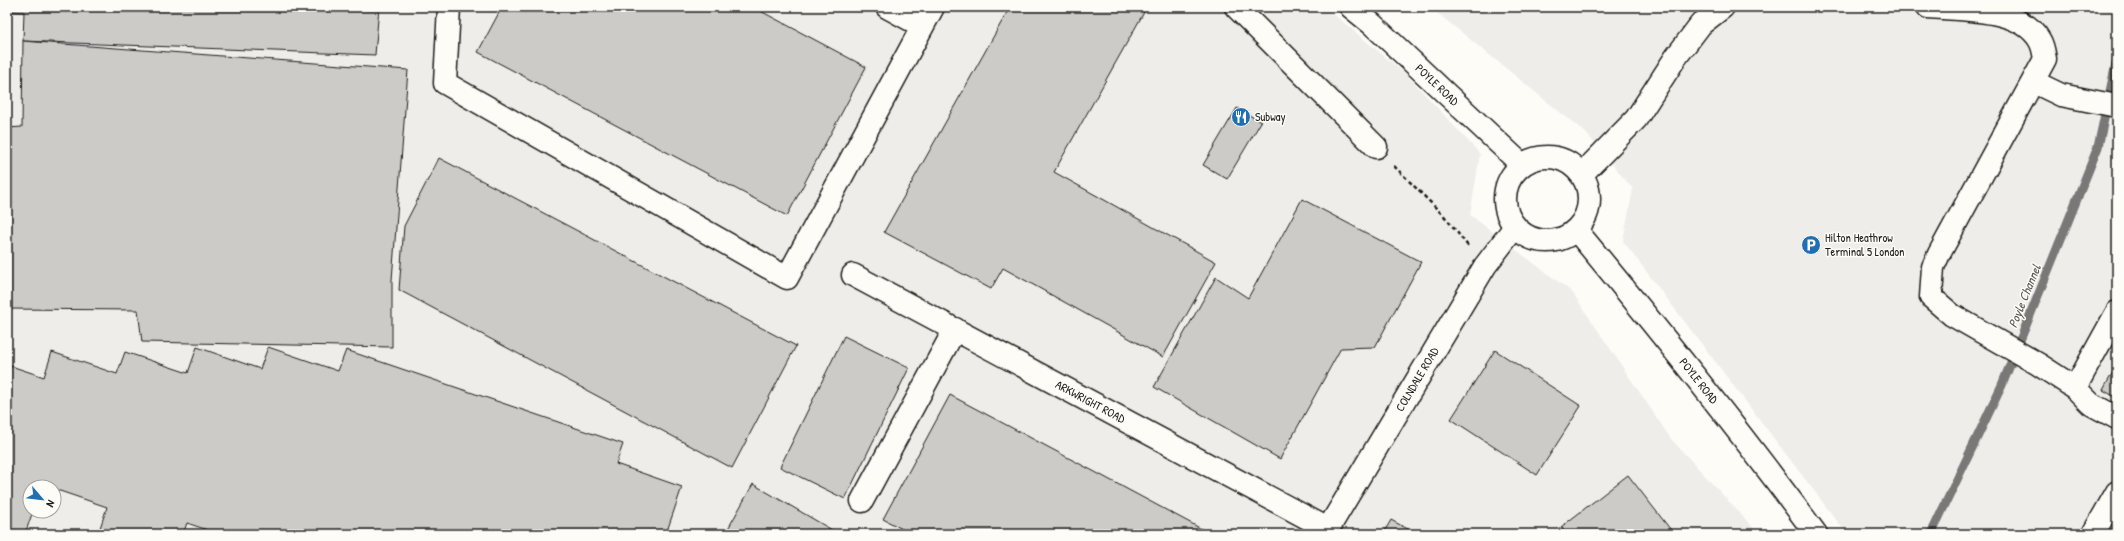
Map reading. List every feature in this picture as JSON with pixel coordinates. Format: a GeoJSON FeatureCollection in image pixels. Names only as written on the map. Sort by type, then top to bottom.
{"type":"FeatureCollection","features":[{"type":"Feature","properties":{"kind":"street"},"geometry":{"type":"LineString","coordinates":[[449,7],[445,83],[787,278],[933,7]]}},
{"type":"Feature","properties":{"kind":"street"},"geometry":{"type":"LineString","coordinates":[[887,7],[922,26]]}},
{"type":"Feature","properties":{"kind":"street"},"geometry":{"type":"LineString","coordinates":[[1236,7],[1376,147]]}},
{"type":"Feature","properties":{"kind":"street","name":"POYLE ROAD"},"geometry":{"type":"LineString","coordinates":[[1351,7],[1372,24],[1522,164]]}},
{"type":"Feature","properties":{"kind":"street"},"geometry":{"type":"LineString","coordinates":[[1582,174],[1636,119],[1676,57],[1701,24],[1723,7]]}},
{"type":"Feature","properties":{"kind":"street"},"geometry":{"type":"LineString","coordinates":[[1928,7],[1996,14],[2024,23],[2040,41],[2045,59],[2034,82],[1933,267],[1931,297],[1952,315],[2038,364],[2075,388],[2091,404],[2117,418]]}},
{"type":"Feature","properties":{"kind":"street"},"geometry":{"type":"LineString","coordinates":[[2034,82],[2061,95],[2075,99],[2117,106]]}},
{"type":"Feature","properties":{"kind":"street"},"geometry":{"type":"LineString","coordinates":[[1548,156],[1566,160],[1582,174],[1590,192],[1588,214],[1577,231],[1553,242],[1528,238],[1514,228],[1504,208],[1507,182],[1522,164],[1548,156]]}},
{"type":"Feature","properties":{"kind":"street","name":"COLNDALE ROAD"},"geometry":{"type":"LineString","coordinates":[[1327,532],[1485,266],[1514,228]]}},
{"type":"Feature","properties":{"kind":"street","name":"POYLE ROAD"},"geometry":{"type":"LineString","coordinates":[[1577,231],[1768,469],[1816,534]]}},
{"type":"Feature","properties":{"kind":"street","name":"ARKWRIGHT ROAD"},"geometry":{"type":"LineString","coordinates":[[853,275],[1327,532]]}},
{"type":"Feature","properties":{"kind":"street"},"geometry":{"type":"LineString","coordinates":[[2075,388],[2117,312]]}},
{"type":"Feature","properties":{"kind":"street"},"geometry":{"type":"LineString","coordinates":[[862,501],[955,329]]}},
{"type":"Feature","properties":{"kind":"street"},"geometry":{"type":"LineString","coordinates":[[2093,534],[2117,492]]}},
{"type":"Feature","properties":{"kind":"path"},"geometry":{"type":"LineString","coordinates":[[1376,147],[1445,216],[1485,266]]}},
{"type":"Feature","properties":{"kind":"shaded area"},"geometry":{"type":"Polygon","coordinates":[[[7,7],[1325,7],[1407,75],[1480,154],[1470,215],[1572,292],[1671,439],[1759,534],[7,534],[7,7]]]}},
{"type":"Feature","properties":{"kind":"shaded area"},"geometry":{"type":"Polygon","coordinates":[[[1430,7],[2117,7],[2117,534],[1847,534],[1623,241],[1633,189],[1586,133],[1430,7]]]}},
{"type":"Feature","properties":{"kind":"building"},"geometry":{"type":"Polygon","coordinates":[[[7,7],[379,7],[375,55],[23,41],[24,12],[7,11],[7,7]]]}},
{"type":"Feature","properties":{"kind":"building"},"geometry":{"type":"Polygon","coordinates":[[[502,7],[753,7],[866,67],[787,216],[478,52],[502,7]]]}},
{"type":"Feature","properties":{"kind":"building"},"geometry":{"type":"Polygon","coordinates":[[[1010,7],[1147,7],[1054,172],[1216,262],[1163,357],[1003,268],[991,289],[884,232],[1010,7]]]}},
{"type":"Feature","properties":{"kind":"building"},"geometry":{"type":"Polygon","coordinates":[[[23,41],[408,70],[392,280],[392,347],[142,342],[138,310],[7,309],[7,128],[22,127],[23,41]]]}},
{"type":"Feature","properties":{"kind":"building"},"geometry":{"type":"Polygon","coordinates":[[[1237,108],[1261,122],[1227,179],[1203,165],[1237,108]]]}},
{"type":"Feature","properties":{"kind":"building"},"geometry":{"type":"Polygon","coordinates":[[[439,158],[796,346],[732,468],[399,290],[404,226],[439,158]]]}},
{"type":"Feature","properties":{"kind":"building"},"geometry":{"type":"Polygon","coordinates":[[[1302,199],[1421,262],[1375,347],[1341,348],[1280,459],[1154,387],[1216,277],[1248,298],[1302,199]]]}},
{"type":"Feature","properties":{"kind":"building"},"geometry":{"type":"Polygon","coordinates":[[[844,336],[909,368],[845,499],[780,467],[844,336]]]}},
{"type":"Feature","properties":{"kind":"building"},"geometry":{"type":"Polygon","coordinates":[[[197,347],[260,369],[268,347],[338,371],[346,350],[623,444],[616,464],[682,487],[666,534],[219,534],[187,523],[183,534],[107,534],[99,531],[107,507],[62,492],[62,479],[22,479],[22,519],[30,519],[25,534],[7,534],[7,377],[11,366],[44,377],[52,352],[117,374],[125,352],[188,373],[197,347]]]}},
{"type":"Feature","properties":{"kind":"building"},"geometry":{"type":"Polygon","coordinates":[[[1495,350],[1581,406],[1537,475],[1451,419],[1495,350]]]}},
{"type":"Feature","properties":{"kind":"building"},"geometry":{"type":"Polygon","coordinates":[[[2117,364],[2117,374],[2113,372],[2117,364]]]}},
{"type":"Feature","properties":{"kind":"building"},"geometry":{"type":"Polygon","coordinates":[[[2113,372],[2117,374],[2117,398],[2103,390],[2113,372]]]}},
{"type":"Feature","properties":{"kind":"building"},"geometry":{"type":"Polygon","coordinates":[[[950,395],[1211,534],[912,534],[883,519],[950,395]]]}},
{"type":"Feature","properties":{"kind":"building"},"geometry":{"type":"Polygon","coordinates":[[[1628,475],[1674,534],[1566,534],[1561,527],[1628,475]]]}},
{"type":"Feature","properties":{"kind":"building"},"geometry":{"type":"Polygon","coordinates":[[[753,484],[839,534],[725,534],[753,484]]]}},
{"type":"Feature","properties":{"kind":"building"},"geometry":{"type":"Polygon","coordinates":[[[1391,520],[1417,534],[1383,534],[1391,520]]]}},
{"type":"Feature","properties":{"kind":"waterway","name":"Poyle Channel"},"geometry":{"type":"LineString","coordinates":[[1931,534],[2002,385],[2098,147],[2117,59]]}},
{"type":"Feature","properties":{"kind":"place","name":"Subway"},"geometry":{"type":"Point","coordinates":[1241,117]}},
{"type":"Feature","properties":{"kind":"place","name":"Hilton Heathrow Terminal 5 London"},"geometry":{"type":"Point","coordinates":[1811,245]}}]}
